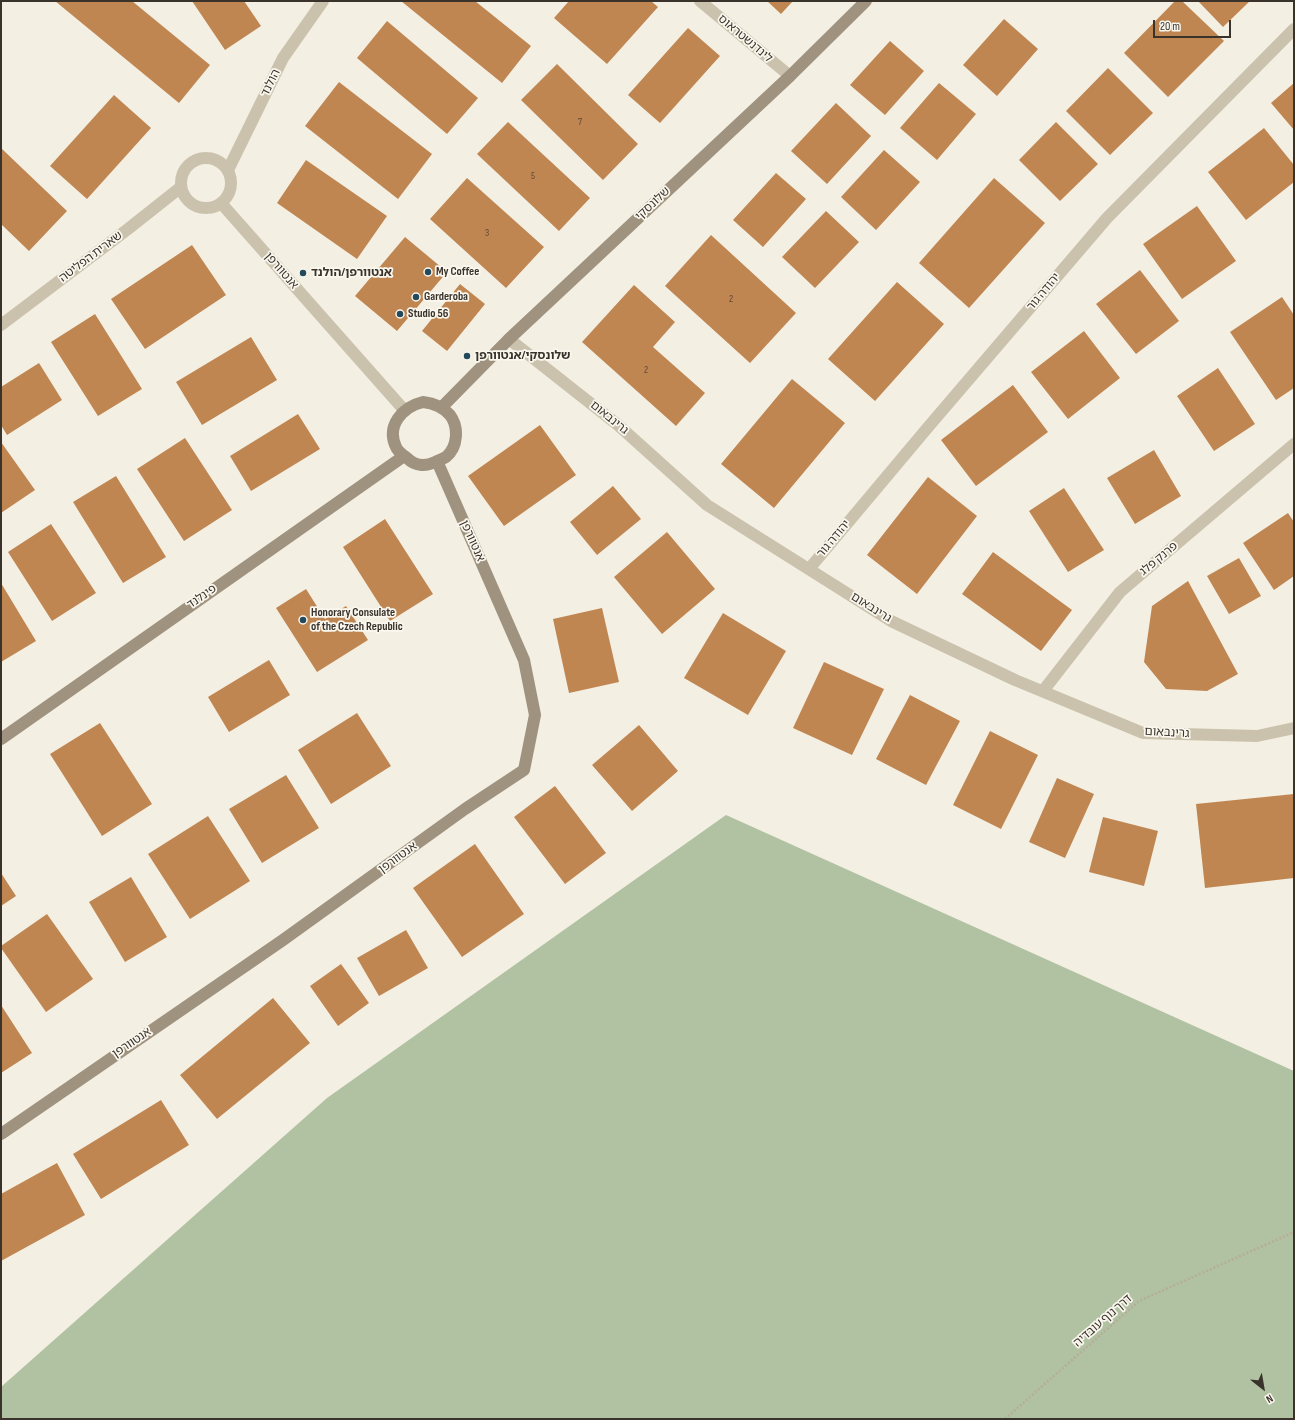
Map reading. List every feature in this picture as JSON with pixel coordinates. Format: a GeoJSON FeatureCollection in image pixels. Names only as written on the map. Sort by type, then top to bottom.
{"type":"FeatureCollection","features":[{"type":"Feature","properties":{"kind":"street","name":"הולנד"},"geometry":{"type":"LineString","coordinates":[[228,170],[283,58],[323,1]]}},
{"type":"Feature","properties":{"kind":"street","name":"לינדנשטראוס"},"geometry":{"type":"LineString","coordinates":[[700,1],[790,76]]}},
{"type":"Feature","properties":{"kind":"street","name":"שלונסקי"},"geometry":{"type":"LineString","coordinates":[[441,408],[509,339],[790,76],[866,1]]}},
{"type":"Feature","properties":{"kind":"street","name":"יהודה גור"},"geometry":{"type":"LineString","coordinates":[[809,569],[1107,218],[1294,30]]}},
{"type":"Feature","properties":{"kind":"street"},"geometry":{"type":"LineString","coordinates":[[198,159],[214,159],[222,163],[228,170],[231,184],[230,191],[221,203],[214,207],[197,207],[189,202],[184,195],[181,187],[181,178],[184,170],[198,159]]}},
{"type":"Feature","properties":{"kind":"street","name":"שארית הפליטה"},"geometry":{"type":"LineString","coordinates":[[1,325],[181,187]]}},
{"type":"Feature","properties":{"kind":"street","name":"אנטוורפן"},"geometry":{"type":"LineString","coordinates":[[221,203],[405,411]]}},
{"type":"Feature","properties":{"kind":"street","name":"גרינבאום"},"geometry":{"type":"LineString","coordinates":[[509,339],[618,425],[708,504],[891,621],[1015,680],[1143,733],[1257,736],[1294,728]]}},
{"type":"Feature","properties":{"kind":"street"},"geometry":{"type":"LineString","coordinates":[[423,402],[433,403],[441,408],[449,414],[454,422],[456,436],[452,450],[445,457],[429,465],[420,465],[411,462],[397,449],[393,439],[397,418],[413,404],[423,402]]}},
{"type":"Feature","properties":{"kind":"street","name":"פרנק פלג"},"geometry":{"type":"LineString","coordinates":[[1043,691],[1120,592],[1294,444]]}},
{"type":"Feature","properties":{"kind":"street","name":"פינלנד"},"geometry":{"type":"LineString","coordinates":[[1,739],[404,456]]}},
{"type":"Feature","properties":{"kind":"street","name":"אנטוורפן"},"geometry":{"type":"LineString","coordinates":[[1,1134],[283,940],[459,814],[524,770],[535,715],[524,660],[437,461]]}},
{"type":"Feature","properties":{"kind":"path","name":"דרך נוף עובדיה"},"geometry":{"type":"LineString","coordinates":[[1005,1419],[1139,1301],[1292,1233],[1294,1234]]}},
{"type":"Feature","properties":{"kind":"path"},"geometry":{"type":"LineString","coordinates":[[938,1419],[984,1419]]}},
{"type":"Feature","properties":{"kind":"green space"},"geometry":{"type":"Polygon","coordinates":[[[726,815],[1294,1071],[1294,1419],[1,1419],[1,1387],[327,1098],[726,815]]]}},
{"type":"Feature","properties":{"kind":"building"},"geometry":{"type":"Polygon","coordinates":[[[55,1],[132,1],[210,65],[179,103],[55,1]]]}},
{"type":"Feature","properties":{"kind":"building"},"geometry":{"type":"Polygon","coordinates":[[[192,1],[244,1],[261,26],[225,50],[192,1]]]}},
{"type":"Feature","properties":{"kind":"building"},"geometry":{"type":"Polygon","coordinates":[[[401,1],[475,1],[531,46],[502,83],[401,1]]]}},
{"type":"Feature","properties":{"kind":"building"},"geometry":{"type":"Polygon","coordinates":[[[569,1],[651,1],[658,7],[607,64],[554,18],[569,1]]]}},
{"type":"Feature","properties":{"kind":"building"},"geometry":{"type":"Polygon","coordinates":[[[767,1],[793,1],[781,14],[767,1]]]}},
{"type":"Feature","properties":{"kind":"building"},"geometry":{"type":"Polygon","coordinates":[[[1175,1],[1182,1],[1224,41],[1168,97],[1124,53],[1175,1]]]}},
{"type":"Feature","properties":{"kind":"building"},"geometry":{"type":"Polygon","coordinates":[[[1198,1],[1250,1],[1223,27],[1198,1]]]}},
{"type":"Feature","properties":{"kind":"building"},"geometry":{"type":"Polygon","coordinates":[[[1004,19],[1038,49],[997,96],[963,65],[1004,19]]]}},
{"type":"Feature","properties":{"kind":"building"},"geometry":{"type":"Polygon","coordinates":[[[387,21],[478,98],[447,134],[357,58],[387,21]]]}},
{"type":"Feature","properties":{"kind":"building"},"geometry":{"type":"Polygon","coordinates":[[[688,28],[720,56],[660,123],[628,95],[688,28]]]}},
{"type":"Feature","properties":{"kind":"building"},"geometry":{"type":"Polygon","coordinates":[[[890,41],[924,71],[885,115],[850,85],[890,41]]]}},
{"type":"Feature","properties":{"kind":"building"},"geometry":{"type":"Polygon","coordinates":[[[557,64],[638,144],[603,180],[521,100],[557,64]]]}},
{"type":"Feature","properties":{"kind":"building"},"geometry":{"type":"Polygon","coordinates":[[[1108,68],[1153,113],[1110,155],[1066,111],[1108,68]]]}},
{"type":"Feature","properties":{"kind":"building"},"geometry":{"type":"Polygon","coordinates":[[[339,82],[432,154],[398,199],[305,126],[339,82]]]}},
{"type":"Feature","properties":{"kind":"building"},"geometry":{"type":"Polygon","coordinates":[[[939,83],[976,114],[937,160],[900,128],[939,83]]]}},
{"type":"Feature","properties":{"kind":"building"},"geometry":{"type":"Polygon","coordinates":[[[1294,83],[1294,130],[1271,103],[1294,83]]]}},
{"type":"Feature","properties":{"kind":"building"},"geometry":{"type":"Polygon","coordinates":[[[114,95],[151,128],[87,199],[50,166],[114,95]]]}},
{"type":"Feature","properties":{"kind":"building"},"geometry":{"type":"Polygon","coordinates":[[[836,103],[871,136],[827,184],[791,151],[836,103]]]}},
{"type":"Feature","properties":{"kind":"building"},"geometry":{"type":"Polygon","coordinates":[[[508,122],[590,198],[559,231],[477,154],[508,122]]]}},
{"type":"Feature","properties":{"kind":"building"},"geometry":{"type":"Polygon","coordinates":[[[1056,122],[1098,164],[1060,201],[1019,160],[1056,122]]]}},
{"type":"Feature","properties":{"kind":"building"},"geometry":{"type":"Polygon","coordinates":[[[1264,128],[1294,165],[1294,182],[1246,220],[1208,172],[1264,128]]]}},
{"type":"Feature","properties":{"kind":"building"},"geometry":{"type":"Polygon","coordinates":[[[1,148],[67,211],[29,251],[1,224],[1,148]]]}},
{"type":"Feature","properties":{"kind":"building"},"geometry":{"type":"Polygon","coordinates":[[[884,150],[920,182],[876,230],[841,197],[884,150]]]}},
{"type":"Feature","properties":{"kind":"building"},"geometry":{"type":"Polygon","coordinates":[[[306,160],[387,216],[357,259],[277,203],[306,160]]]}},
{"type":"Feature","properties":{"kind":"building"},"geometry":{"type":"Polygon","coordinates":[[[776,173],[806,199],[763,247],[733,220],[776,173]]]}},
{"type":"Feature","properties":{"kind":"building"},"geometry":{"type":"Polygon","coordinates":[[[467,178],[544,247],[506,288],[430,219],[467,178]]]}},
{"type":"Feature","properties":{"kind":"building"},"geometry":{"type":"Polygon","coordinates":[[[994,178],[1045,223],[969,308],[919,263],[994,178]]]}},
{"type":"Feature","properties":{"kind":"building"},"geometry":{"type":"Polygon","coordinates":[[[1197,206],[1236,261],[1182,299],[1143,244],[1197,206]]]}},
{"type":"Feature","properties":{"kind":"building"},"geometry":{"type":"Polygon","coordinates":[[[826,211],[859,242],[815,288],[782,257],[826,211]]]}},
{"type":"Feature","properties":{"kind":"building"},"geometry":{"type":"Polygon","coordinates":[[[711,235],[796,313],[750,363],[665,286],[711,235]]]}},
{"type":"Feature","properties":{"kind":"building"},"geometry":{"type":"Polygon","coordinates":[[[405,237],[447,272],[397,331],[355,296],[405,237]]]}},
{"type":"Feature","properties":{"kind":"building"},"geometry":{"type":"Polygon","coordinates":[[[192,245],[226,295],[145,349],[111,299],[192,245]]]}},
{"type":"Feature","properties":{"kind":"building"},"geometry":{"type":"Polygon","coordinates":[[[1140,270],[1179,321],[1136,354],[1096,304],[1140,270]]]}},
{"type":"Feature","properties":{"kind":"building"},"geometry":{"type":"Polygon","coordinates":[[[897,282],[944,324],[875,401],[828,359],[897,282]]]}},
{"type":"Feature","properties":{"kind":"building"},"geometry":{"type":"Polygon","coordinates":[[[460,284],[485,304],[447,351],[422,331],[460,284]]]}},
{"type":"Feature","properties":{"kind":"building"},"geometry":{"type":"Polygon","coordinates":[[[634,285],[675,322],[653,347],[705,393],[676,426],[582,342],[634,285]]]}},
{"type":"Feature","properties":{"kind":"building"},"geometry":{"type":"Polygon","coordinates":[[[1282,297],[1294,315],[1294,388],[1276,400],[1230,332],[1282,297]]]}},
{"type":"Feature","properties":{"kind":"building"},"geometry":{"type":"Polygon","coordinates":[[[95,314],[142,389],[98,416],[51,342],[95,314]]]}},
{"type":"Feature","properties":{"kind":"building"},"geometry":{"type":"Polygon","coordinates":[[[1084,331],[1120,378],[1068,419],[1031,372],[1084,331]]]}},
{"type":"Feature","properties":{"kind":"building"},"geometry":{"type":"Polygon","coordinates":[[[251,337],[277,380],[202,425],[176,382],[251,337]]]}},
{"type":"Feature","properties":{"kind":"building"},"geometry":{"type":"Polygon","coordinates":[[[39,363],[62,400],[7,435],[1,425],[1,387],[39,363]]]}},
{"type":"Feature","properties":{"kind":"building"},"geometry":{"type":"Polygon","coordinates":[[[1218,368],[1255,424],[1214,451],[1177,396],[1218,368]]]}},
{"type":"Feature","properties":{"kind":"building"},"geometry":{"type":"Polygon","coordinates":[[[792,379],[845,423],[774,508],[721,464],[792,379]]]}},
{"type":"Feature","properties":{"kind":"building"},"geometry":{"type":"Polygon","coordinates":[[[1013,385],[1048,432],[976,486],[941,440],[1013,385]]]}},
{"type":"Feature","properties":{"kind":"building"},"geometry":{"type":"Polygon","coordinates":[[[298,414],[320,449],[251,491],[230,456],[298,414]]]}},
{"type":"Feature","properties":{"kind":"building"},"geometry":{"type":"Polygon","coordinates":[[[540,425],[576,475],[504,526],[468,476],[540,425]]]}},
{"type":"Feature","properties":{"kind":"building"},"geometry":{"type":"Polygon","coordinates":[[[185,438],[232,510],[184,541],[137,469],[185,438]]]}},
{"type":"Feature","properties":{"kind":"building"},"geometry":{"type":"Polygon","coordinates":[[[1,442],[35,490],[1,513],[1,442]]]}},
{"type":"Feature","properties":{"kind":"building"},"geometry":{"type":"Polygon","coordinates":[[[1154,450],[1181,496],[1135,524],[1107,478],[1154,450]]]}},
{"type":"Feature","properties":{"kind":"building"},"geometry":{"type":"Polygon","coordinates":[[[116,476],[166,557],[123,583],[73,502],[116,476]]]}},
{"type":"Feature","properties":{"kind":"building"},"geometry":{"type":"Polygon","coordinates":[[[928,477],[977,516],[917,594],[867,555],[928,477]]]}},
{"type":"Feature","properties":{"kind":"building"},"geometry":{"type":"Polygon","coordinates":[[[613,486],[641,519],[597,555],[570,522],[613,486]]]}},
{"type":"Feature","properties":{"kind":"building"},"geometry":{"type":"Polygon","coordinates":[[[1064,488],[1104,550],[1068,572],[1029,511],[1064,488]]]}},
{"type":"Feature","properties":{"kind":"building"},"geometry":{"type":"Polygon","coordinates":[[[1288,513],[1294,522],[1294,576],[1274,590],[1243,543],[1288,513]]]}},
{"type":"Feature","properties":{"kind":"building"},"geometry":{"type":"Polygon","coordinates":[[[385,519],[433,594],[390,621],[343,547],[385,519]]]}},
{"type":"Feature","properties":{"kind":"building"},"geometry":{"type":"Polygon","coordinates":[[[51,524],[96,593],[52,621],[8,552],[51,524]]]}},
{"type":"Feature","properties":{"kind":"building"},"geometry":{"type":"Polygon","coordinates":[[[667,532],[715,589],[662,634],[614,577],[667,532]]]}},
{"type":"Feature","properties":{"kind":"building"},"geometry":{"type":"Polygon","coordinates":[[[993,552],[1072,610],[1041,651],[962,594],[993,552]]]}},
{"type":"Feature","properties":{"kind":"building"},"geometry":{"type":"Polygon","coordinates":[[[1239,558],[1261,596],[1229,614],[1207,576],[1239,558]]]}},
{"type":"Feature","properties":{"kind":"building"},"geometry":{"type":"Polygon","coordinates":[[[1188,581],[1238,674],[1207,691],[1166,689],[1144,662],[1152,606],[1188,581]]]}},
{"type":"Feature","properties":{"kind":"building"},"geometry":{"type":"Polygon","coordinates":[[[1,583],[36,641],[1,662],[1,583]]]}},
{"type":"Feature","properties":{"kind":"building"},"geometry":{"type":"Polygon","coordinates":[[[306,589],[325,619],[346,606],[368,640],[317,672],[276,608],[306,589]]]}},
{"type":"Feature","properties":{"kind":"building"},"geometry":{"type":"Polygon","coordinates":[[[602,608],[619,682],[569,693],[553,619],[602,608]]]}},
{"type":"Feature","properties":{"kind":"building"},"geometry":{"type":"Polygon","coordinates":[[[723,613],[786,651],[748,715],[684,678],[723,613]]]}},
{"type":"Feature","properties":{"kind":"building"},"geometry":{"type":"Polygon","coordinates":[[[269,660],[290,695],[229,732],[208,697],[269,660]]]}},
{"type":"Feature","properties":{"kind":"building"},"geometry":{"type":"Polygon","coordinates":[[[824,662],[884,689],[852,755],[793,728],[824,662]]]}},
{"type":"Feature","properties":{"kind":"building"},"geometry":{"type":"Polygon","coordinates":[[[910,695],[960,721],[926,785],[876,759],[910,695]]]}},
{"type":"Feature","properties":{"kind":"building"},"geometry":{"type":"Polygon","coordinates":[[[357,713],[391,766],[331,804],[298,750],[357,713]]]}},
{"type":"Feature","properties":{"kind":"building"},"geometry":{"type":"Polygon","coordinates":[[[100,723],[152,804],[102,836],[50,754],[100,723]]]}},
{"type":"Feature","properties":{"kind":"building"},"geometry":{"type":"Polygon","coordinates":[[[639,725],[678,771],[632,811],[592,765],[639,725]]]}},
{"type":"Feature","properties":{"kind":"building"},"geometry":{"type":"Polygon","coordinates":[[[990,731],[1038,755],[1001,829],[953,805],[990,731]]]}},
{"type":"Feature","properties":{"kind":"building"},"geometry":{"type":"Polygon","coordinates":[[[286,775],[319,828],[262,863],[229,809],[286,775]]]}},
{"type":"Feature","properties":{"kind":"building"},"geometry":{"type":"Polygon","coordinates":[[[1057,778],[1094,794],[1065,858],[1029,842],[1057,778]]]}},
{"type":"Feature","properties":{"kind":"building"},"geometry":{"type":"Polygon","coordinates":[[[555,786],[606,853],[565,884],[514,817],[555,786]]]}},
{"type":"Feature","properties":{"kind":"building"},"geometry":{"type":"Polygon","coordinates":[[[1294,794],[1294,878],[1205,888],[1196,804],[1294,794]]]}},
{"type":"Feature","properties":{"kind":"building"},"geometry":{"type":"Polygon","coordinates":[[[208,816],[250,881],[190,919],[148,854],[208,816]]]}},
{"type":"Feature","properties":{"kind":"building"},"geometry":{"type":"Polygon","coordinates":[[[1103,817],[1158,831],[1144,886],[1089,872],[1103,817]]]}},
{"type":"Feature","properties":{"kind":"building"},"geometry":{"type":"Polygon","coordinates":[[[475,844],[524,914],[462,957],[413,888],[475,844]]]}},
{"type":"Feature","properties":{"kind":"building"},"geometry":{"type":"Polygon","coordinates":[[[1,873],[16,896],[1,906],[1,873]]]}},
{"type":"Feature","properties":{"kind":"building"},"geometry":{"type":"Polygon","coordinates":[[[131,877],[167,937],[125,962],[89,902],[131,877]]]}},
{"type":"Feature","properties":{"kind":"building"},"geometry":{"type":"Polygon","coordinates":[[[47,914],[93,979],[46,1012],[1,946],[47,914]]]}},
{"type":"Feature","properties":{"kind":"building"},"geometry":{"type":"Polygon","coordinates":[[[406,930],[428,968],[379,996],[357,958],[406,930]]]}},
{"type":"Feature","properties":{"kind":"building"},"geometry":{"type":"Polygon","coordinates":[[[341,964],[369,1003],[338,1026],[310,986],[341,964]]]}},
{"type":"Feature","properties":{"kind":"building"},"geometry":{"type":"Polygon","coordinates":[[[273,998],[310,1043],[217,1119],[180,1075],[273,998]]]}},
{"type":"Feature","properties":{"kind":"building"},"geometry":{"type":"Polygon","coordinates":[[[1,1005],[32,1053],[1,1073],[1,1005]]]}},
{"type":"Feature","properties":{"kind":"building"},"geometry":{"type":"Polygon","coordinates":[[[161,1100],[189,1145],[101,1199],[73,1154],[161,1100]]]}},
{"type":"Feature","properties":{"kind":"building"},"geometry":{"type":"Polygon","coordinates":[[[57,1163],[85,1215],[1,1261],[1,1194],[57,1163]]]}},
{"type":"Feature","properties":{"kind":"place","name":"My Coffee"},"geometry":{"type":"Point","coordinates":[428,272]}},
{"type":"Feature","properties":{"kind":"place","name":"אנטוורפן/הולנד"},"geometry":{"type":"Point","coordinates":[303,273]}},
{"type":"Feature","properties":{"kind":"place","name":"Garderoba"},"geometry":{"type":"Point","coordinates":[416,297]}},
{"type":"Feature","properties":{"kind":"place","name":"Studio 56"},"geometry":{"type":"Point","coordinates":[400,314]}},
{"type":"Feature","properties":{"kind":"place","name":"שלונסקי/אנטוורפן"},"geometry":{"type":"Point","coordinates":[467,356]}},
{"type":"Feature","properties":{"kind":"place","name":"Honorary Consulate of the Czech Republic"},"geometry":{"type":"Point","coordinates":[303,620]}}]}
